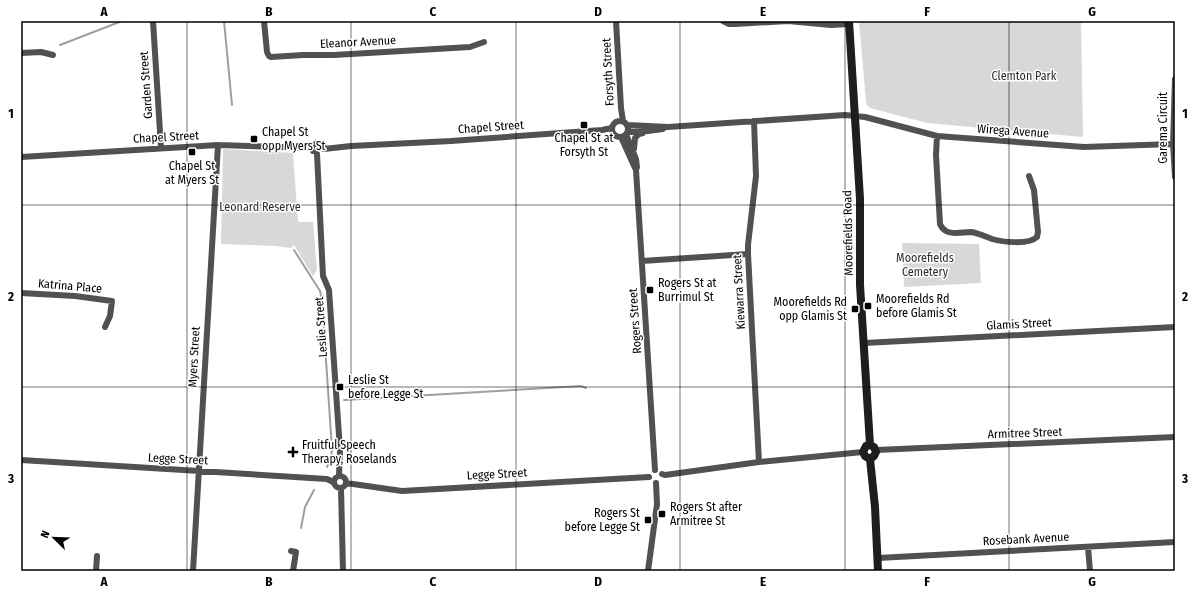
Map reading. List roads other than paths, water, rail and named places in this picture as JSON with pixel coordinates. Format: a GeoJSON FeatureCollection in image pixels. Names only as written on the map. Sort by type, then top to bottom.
{"type":"FeatureCollection","features":[{"type":"Feature","properties":{"kind":"main road","name":"Moorefields Road"},"geometry":{"type":"LineString","coordinates":[[849,22],[860,199],[860,285],[873,448]]}},
{"type":"Feature","properties":{"kind":"main road"},"geometry":{"type":"LineString","coordinates":[[864,448],[873,448],[874,456],[870,458],[864,456],[864,448]]}},
{"type":"Feature","properties":{"kind":"main road"},"geometry":{"type":"LineString","coordinates":[[870,458],[875,507],[878,571]]}},
{"type":"Feature","properties":{"kind":"street","name":"Garden Street"},"geometry":{"type":"LineString","coordinates":[[153,21],[161,148]]}},
{"type":"Feature","properties":{"kind":"street","name":"Eleanor Avenue"},"geometry":{"type":"LineString","coordinates":[[264,21],[266,52],[271,58],[470,46],[484,42]]}},
{"type":"Feature","properties":{"kind":"street","name":"Forsyth Street"},"geometry":{"type":"LineString","coordinates":[[616,21],[621,108],[625,130]]}},
{"type":"Feature","properties":{"kind":"street"},"geometry":{"type":"LineString","coordinates":[[724,21],[729,24],[788,21],[824,25],[849,22]]}},
{"type":"Feature","properties":{"kind":"street"},"geometry":{"type":"LineString","coordinates":[[21,53],[41,52],[53,55]]}},
{"type":"Feature","properties":{"kind":"street","name":"Garema Circuit"},"geometry":{"type":"LineString","coordinates":[[1175,78],[1172,144],[1175,177]]}},
{"type":"Feature","properties":{"kind":"street"},"geometry":{"type":"LineString","coordinates":[[648,131],[625,130],[616,122],[612,128],[615,135],[625,130],[842,115],[854,116]]}},
{"type":"Feature","properties":{"kind":"street","name":"Wirega Avenue"},"geometry":{"type":"LineString","coordinates":[[854,116],[937,136],[1084,147],[1172,144]]}},
{"type":"Feature","properties":{"kind":"street","name":"Kiewarra Street"},"geometry":{"type":"LineString","coordinates":[[754,121],[756,176],[748,254],[759,462]]}},
{"type":"Feature","properties":{"kind":"street"},"geometry":{"type":"LineString","coordinates":[[634,151],[635,138],[639,134],[668,127]]}},
{"type":"Feature","properties":{"kind":"street","name":"Chapel Street"},"geometry":{"type":"LineString","coordinates":[[324,149],[350,146],[451,141],[602,130],[612,128]]}},
{"type":"Feature","properties":{"kind":"street","name":"Rogers Street"},"geometry":{"type":"LineString","coordinates":[[625,130],[637,162],[636,170],[655,470]]}},
{"type":"Feature","properties":{"kind":"street","name":"Rogers Street"},"geometry":{"type":"LineString","coordinates":[[625,130],[636,170]]}},
{"type":"Feature","properties":{"kind":"street"},"geometry":{"type":"LineString","coordinates":[[937,136],[936,155],[940,218],[942,228],[945,231],[950,233],[970,232],[981,234],[1000,241],[1020,242],[1035,239],[1038,232],[1034,190],[1029,176]]}},
{"type":"Feature","properties":{"kind":"street"},"geometry":{"type":"LineString","coordinates":[[318,143],[323,145],[324,149],[322,153],[317,154],[312,148],[318,143]]}},
{"type":"Feature","properties":{"kind":"street","name":"Chapel Street"},"geometry":{"type":"LineString","coordinates":[[21,157],[218,145],[312,148]]}},
{"type":"Feature","properties":{"kind":"street","name":"Myers Street"},"geometry":{"type":"LineString","coordinates":[[192,571],[218,145]]}},
{"type":"Feature","properties":{"kind":"street","name":"Leslie Street"},"geometry":{"type":"LineString","coordinates":[[317,154],[323,276],[329,290],[340,450],[340,476]]}},
{"type":"Feature","properties":{"kind":"street"},"geometry":{"type":"LineString","coordinates":[[642,261],[748,254]]}},
{"type":"Feature","properties":{"kind":"street","name":"Katrina Place"},"geometry":{"type":"LineString","coordinates":[[21,293],[75,296],[112,301],[110,316],[105,327]]}},
{"type":"Feature","properties":{"kind":"street","name":"Glamis Street"},"geometry":{"type":"LineString","coordinates":[[864,343],[1175,327]]}},
{"type":"Feature","properties":{"kind":"street","name":"Armitree Street"},"geometry":{"type":"LineString","coordinates":[[873,448],[1175,437]]}},
{"type":"Feature","properties":{"kind":"street"},"geometry":{"type":"LineString","coordinates":[[656,483],[652,482],[649,477],[650,473],[655,470],[665,475],[706,471],[759,462],[863,452]]}},
{"type":"Feature","properties":{"kind":"street","name":"Legge Street"},"geometry":{"type":"LineString","coordinates":[[21,460],[327,478],[333,482]]}},
{"type":"Feature","properties":{"kind":"street"},"geometry":{"type":"LineString","coordinates":[[656,483],[661,481],[662,474]]}},
{"type":"Feature","properties":{"kind":"street"},"geometry":{"type":"LineString","coordinates":[[341,489],[335,487],[333,482],[336,477],[340,476],[345,479],[346,483],[341,489],[343,571]]}},
{"type":"Feature","properties":{"kind":"street","name":"Legge Street"},"geometry":{"type":"LineString","coordinates":[[346,483],[402,491],[649,477]]}},
{"type":"Feature","properties":{"kind":"street"},"geometry":{"type":"LineString","coordinates":[[648,571],[657,504],[656,483]]}},
{"type":"Feature","properties":{"kind":"street","name":"Rosebank Avenue"},"geometry":{"type":"LineString","coordinates":[[878,558],[1175,542]]}},
{"type":"Feature","properties":{"kind":"street"},"geometry":{"type":"LineString","coordinates":[[1088,547],[1090,571]]}},
{"type":"Feature","properties":{"kind":"street"},"geometry":{"type":"LineString","coordinates":[[291,551],[296,552],[294,571]]}},
{"type":"Feature","properties":{"kind":"street"},"geometry":{"type":"LineString","coordinates":[[96,571],[97,556]]}},
{"type":"Feature","properties":{"kind":"waterway"},"geometry":{"type":"LineString","coordinates":[[60,45],[122,21]]}},
{"type":"Feature","properties":{"kind":"waterway"},"geometry":{"type":"LineString","coordinates":[[224,21],[232,105]]}},
{"type":"Feature","properties":{"kind":"waterway"},"geometry":{"type":"LineString","coordinates":[[294,250],[320,291],[322,301],[332,449],[331,458],[327,467]]}},
{"type":"Feature","properties":{"kind":"waterway"},"geometry":{"type":"LineString","coordinates":[[344,400],[581,386],[586,388]]}},
{"type":"Feature","properties":{"kind":"waterway"},"geometry":{"type":"LineString","coordinates":[[301,528],[305,507],[314,490]]}},
{"type":"Feature","properties":{"kind":"place","name":"Chapel St at Forsyth St"},"geometry":{"type":"Point","coordinates":[584,125]}},
{"type":"Feature","properties":{"kind":"place","name":"Chapel St opp Myers St"},"geometry":{"type":"Point","coordinates":[254,139]}},
{"type":"Feature","properties":{"kind":"place","name":"Chapel St at Myers St"},"geometry":{"type":"Point","coordinates":[192,152]}},
{"type":"Feature","properties":{"kind":"place","name":"Rogers St at Burrimul St"},"geometry":{"type":"Point","coordinates":[650,290]}},
{"type":"Feature","properties":{"kind":"place","name":"Moorefields Rd before Glamis St"},"geometry":{"type":"Point","coordinates":[868,306]}},
{"type":"Feature","properties":{"kind":"place","name":"Moorefields Rd opp Glamis St"},"geometry":{"type":"Point","coordinates":[855,309]}},
{"type":"Feature","properties":{"kind":"place","name":"Leslie St before Legge St"},"geometry":{"type":"Point","coordinates":[340,387]}},
{"type":"Feature","properties":{"kind":"place","name":"Fruitful Speech Therapy, Roselands"},"geometry":{"type":"Point","coordinates":[293,452]}},
{"type":"Feature","properties":{"kind":"place","name":"Rogers St after Armitree St"},"geometry":{"type":"Point","coordinates":[662,514]}},
{"type":"Feature","properties":{"kind":"place","name":"Rogers St before Legge St"},"geometry":{"type":"Point","coordinates":[648,520]}},
{"type":"Feature","properties":{"kind":"park label","name":"Clemton Park"},"geometry":{"type":"Point","coordinates":[1024,76]}},
{"type":"Feature","properties":{"kind":"park label","name":"Leonard Reserve"},"geometry":{"type":"Point","coordinates":[260,207]}},
{"type":"Feature","properties":{"kind":"park label","name":"Moorefields Cemetery"},"geometry":{"type":"Point","coordinates":[925,265]}}]}
